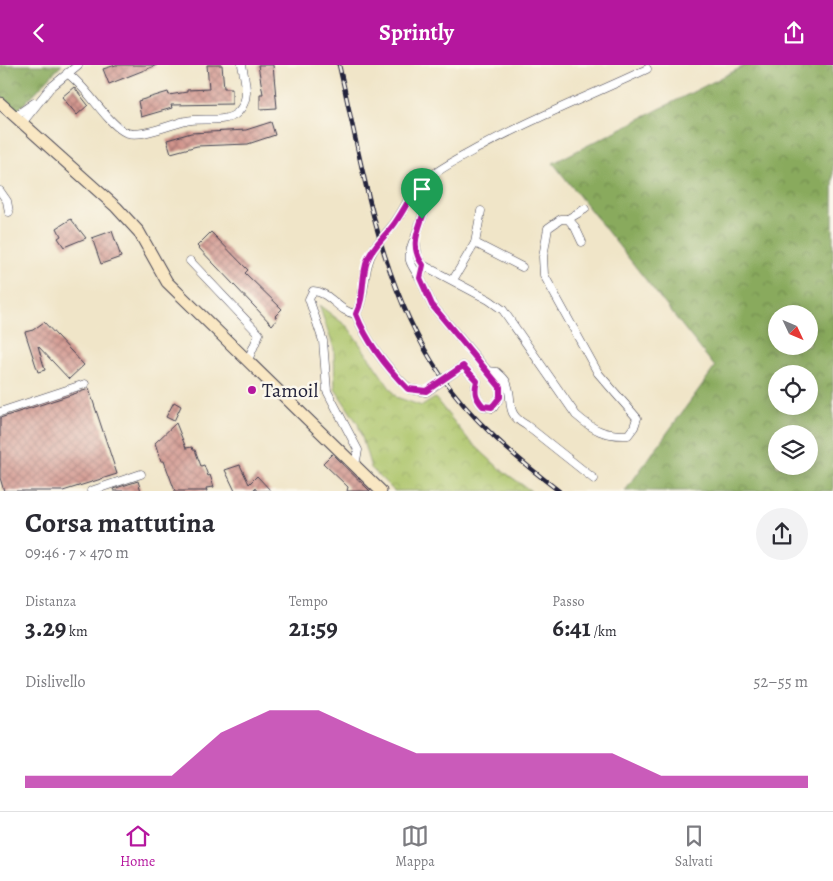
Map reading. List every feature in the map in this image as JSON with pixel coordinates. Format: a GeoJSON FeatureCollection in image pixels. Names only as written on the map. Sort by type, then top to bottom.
{"type":"FeatureCollection","features":[{"type":"Feature","properties":{"kind":"street"},"geometry":{"type":"LineString","coordinates":[[19,119],[67,73],[78,65]]}},
{"type":"Feature","properties":{"kind":"street"},"geometry":{"type":"LineString","coordinates":[[67,73],[80,84],[117,125],[124,131],[135,133],[186,121],[230,117],[237,114],[246,100],[242,65]]}},
{"type":"Feature","properties":{"kind":"street"},"geometry":{"type":"LineString","coordinates":[[356,314],[361,305],[367,262],[375,247],[394,225],[414,191],[423,181],[449,163],[531,121],[647,69]]}},
{"type":"Feature","properties":{"kind":"street"},"geometry":{"type":"LineString","coordinates":[[0,103],[132,223],[167,282],[381,491]]}},
{"type":"Feature","properties":{"kind":"street"},"geometry":{"type":"LineString","coordinates":[[356,314],[363,331],[379,355],[408,389],[426,391],[463,366],[477,381],[476,399],[483,406],[492,407],[500,397],[500,387],[432,305],[420,278],[409,261],[408,254],[428,200],[423,181]]}},
{"type":"Feature","properties":{"kind":"street"},"geometry":{"type":"LineString","coordinates":[[0,191],[7,201],[9,212]]}},
{"type":"Feature","properties":{"kind":"street"},"geometry":{"type":"LineString","coordinates":[[415,238],[415,250],[423,265],[453,280],[503,310],[576,415],[590,429],[614,435],[628,435],[634,427],[637,418],[598,373],[544,275],[543,257],[548,228],[561,219],[568,219],[585,209]]}},
{"type":"Feature","properties":{"kind":"street"},"geometry":{"type":"LineString","coordinates":[[453,280],[475,243],[481,211]]}},
{"type":"Feature","properties":{"kind":"street"},"geometry":{"type":"LineString","coordinates":[[568,219],[575,227],[582,242]]}},
{"type":"Feature","properties":{"kind":"street"},"geometry":{"type":"LineString","coordinates":[[475,243],[522,267]]}},
{"type":"Feature","properties":{"kind":"street"},"geometry":{"type":"LineString","coordinates":[[190,261],[259,334],[248,360]]}},
{"type":"Feature","properties":{"kind":"street"},"geometry":{"type":"LineString","coordinates":[[420,278],[423,265]]}},
{"type":"Feature","properties":{"kind":"street"},"geometry":{"type":"LineString","coordinates":[[355,465],[358,450],[327,391],[323,341],[309,299],[313,291],[322,291],[349,313],[356,314]]}},
{"type":"Feature","properties":{"kind":"street"},"geometry":{"type":"LineString","coordinates":[[488,371],[497,372],[507,382],[511,410],[518,421],[526,425],[594,479]]}},
{"type":"Feature","properties":{"kind":"street"},"geometry":{"type":"LineString","coordinates":[[0,413],[85,384]]}},
{"type":"Feature","properties":{"kind":"street"},"geometry":{"type":"LineString","coordinates":[[91,491],[141,474]]}},
{"type":"Feature","properties":{"kind":"green space"},"geometry":{"type":"Polygon","coordinates":[[[0,65],[62,65],[17,111],[0,95],[0,65]]]}},
{"type":"Feature","properties":{"kind":"green space"},"geometry":{"type":"Polygon","coordinates":[[[746,65],[833,65],[833,491],[625,491],[715,367],[553,163],[746,65]]]}},
{"type":"Feature","properties":{"kind":"green space"},"geometry":{"type":"Polygon","coordinates":[[[319,305],[348,327],[396,397],[422,406],[435,398],[468,439],[500,469],[531,491],[394,491],[371,468],[358,424],[335,389],[334,349],[319,305]]]}},
{"type":"Feature","properties":{"kind":"building"},"geometry":{"type":"Polygon","coordinates":[[[116,65],[157,65],[109,84],[103,69],[116,65]]]}},
{"type":"Feature","properties":{"kind":"building"},"geometry":{"type":"Polygon","coordinates":[[[207,65],[222,65],[224,88],[232,88],[232,104],[171,105],[172,108],[141,117],[138,101],[168,92],[169,95],[187,92],[187,90],[209,89],[207,65]]]}},
{"type":"Feature","properties":{"kind":"building"},"geometry":{"type":"Polygon","coordinates":[[[258,65],[273,65],[277,108],[260,109],[260,94],[263,94],[258,65]]]}},
{"type":"Feature","properties":{"kind":"building"},"geometry":{"type":"Polygon","coordinates":[[[74,87],[88,105],[77,115],[62,97],[74,87]]]}},
{"type":"Feature","properties":{"kind":"building"},"geometry":{"type":"Polygon","coordinates":[[[271,122],[275,135],[248,144],[197,146],[171,153],[167,140],[191,133],[246,130],[271,122]]]}},
{"type":"Feature","properties":{"kind":"building"},"geometry":{"type":"Polygon","coordinates":[[[71,219],[86,238],[64,247],[58,238],[61,236],[57,228],[71,219]]]}},
{"type":"Feature","properties":{"kind":"building"},"geometry":{"type":"Polygon","coordinates":[[[112,231],[121,257],[101,264],[92,238],[112,231]]]}},
{"type":"Feature","properties":{"kind":"building"},"geometry":{"type":"Polygon","coordinates":[[[211,232],[248,270],[245,273],[282,309],[275,316],[277,319],[272,325],[197,246],[211,232]]]}},
{"type":"Feature","properties":{"kind":"building"},"geometry":{"type":"Polygon","coordinates":[[[44,322],[84,365],[69,379],[38,346],[45,370],[38,372],[25,332],[33,330],[44,322]]]}},
{"type":"Feature","properties":{"kind":"building"},"geometry":{"type":"Polygon","coordinates":[[[89,389],[117,474],[63,491],[4,491],[0,478],[0,418],[89,389]]]}},
{"type":"Feature","properties":{"kind":"building"},"geometry":{"type":"Polygon","coordinates":[[[174,402],[181,406],[174,421],[166,417],[174,402]]]}},
{"type":"Feature","properties":{"kind":"building"},"geometry":{"type":"Polygon","coordinates":[[[176,423],[186,448],[192,447],[195,450],[201,466],[204,465],[208,476],[210,475],[214,487],[206,488],[207,491],[175,491],[164,461],[161,461],[155,443],[176,423]]]}},
{"type":"Feature","properties":{"kind":"building"},"geometry":{"type":"Polygon","coordinates":[[[332,454],[370,491],[347,491],[348,487],[323,463],[332,454]]]}},
{"type":"Feature","properties":{"kind":"building"},"geometry":{"type":"Polygon","coordinates":[[[240,465],[249,484],[257,476],[271,491],[257,491],[255,488],[252,491],[235,491],[225,470],[240,465]]]}},
{"type":"Feature","properties":{"kind":"building"},"geometry":{"type":"Polygon","coordinates":[[[138,481],[141,491],[114,491],[113,489],[138,481]]]}},
{"type":"Feature","properties":{"kind":"railway"},"geometry":{"type":"LineString","coordinates":[[339,65],[366,185],[387,263],[419,339],[440,374],[465,407],[510,451],[559,491]]}},
{"type":"Feature","properties":{"kind":"place","name":"Tamoil"},"geometry":{"type":"Point","coordinates":[252,390]}},
{"type":"Feature","properties":{"kind":"route"},"geometry":{"type":"LineString","coordinates":[[423,181],[428,192],[428,200],[422,219],[415,238],[415,250],[418,259],[423,265],[420,278],[432,305],[459,335],[500,387],[500,397],[492,407],[483,406],[476,399],[477,381],[469,370],[463,366],[426,391],[417,392],[408,389],[379,355],[363,331],[356,314],[361,305],[367,262],[375,247],[394,225],[414,191],[423,181]]}}]}
